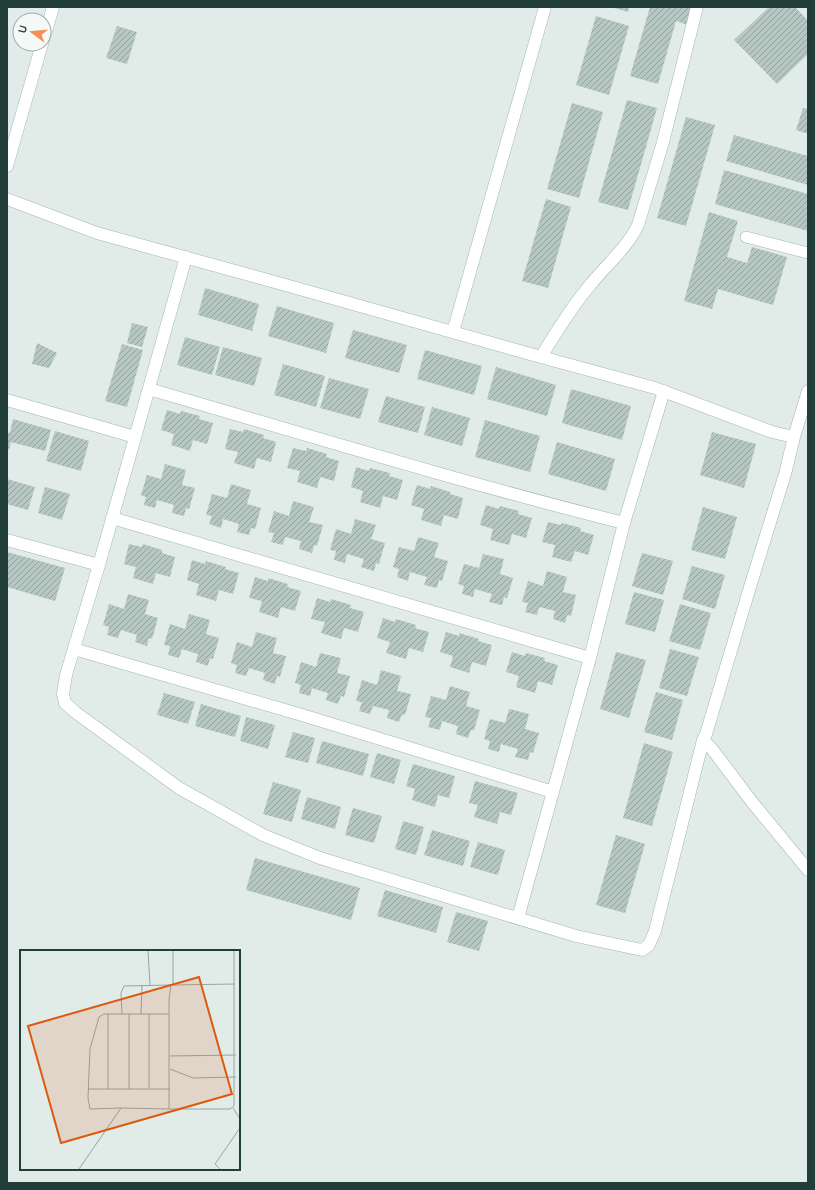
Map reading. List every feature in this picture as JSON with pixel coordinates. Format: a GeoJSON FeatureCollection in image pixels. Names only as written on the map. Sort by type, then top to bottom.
{"type":"FeatureCollection","features":[{"type":"Feature","properties":{"kind":"street"},"geometry":{"type":"LineString","coordinates":[[453,332],[545,7]]}},
{"type":"Feature","properties":{"kind":"street"},"geometry":{"type":"LineString","coordinates":[[540,357],[575,304],[590,284],[622,249],[638,225],[663,142],[697,7]]}},
{"type":"Feature","properties":{"kind":"street"},"geometry":{"type":"LineString","coordinates":[[7,166],[40,52]]}},
{"type":"Feature","properties":{"kind":"street"},"geometry":{"type":"LineString","coordinates":[[7,199],[97,232],[655,388],[772,432],[794,438]]}},
{"type":"Feature","properties":{"kind":"street"},"geometry":{"type":"LineString","coordinates":[[186,257],[99,565],[66,675],[63,694],[65,703],[75,712],[179,788],[262,835],[320,858],[576,936],[642,950],[649,945],[655,931],[704,740],[785,474],[808,391]]}},
{"type":"Feature","properties":{"kind":"street"},"geometry":{"type":"LineString","coordinates":[[149,389],[438,474],[554,506],[624,523]]}},
{"type":"Feature","properties":{"kind":"street"},"geometry":{"type":"LineString","coordinates":[[518,918],[590,658],[624,523],[664,392]]}},
{"type":"Feature","properties":{"kind":"street"},"geometry":{"type":"LineString","coordinates":[[7,400],[135,437]]}},
{"type":"Feature","properties":{"kind":"street"},"geometry":{"type":"LineString","coordinates":[[112,518],[590,658]]}},
{"type":"Feature","properties":{"kind":"street"},"geometry":{"type":"LineString","coordinates":[[7,540],[99,565]]}},
{"type":"Feature","properties":{"kind":"street"},"geometry":{"type":"LineString","coordinates":[[74,649],[302,715],[553,792]]}},
{"type":"Feature","properties":{"kind":"street"},"geometry":{"type":"LineString","coordinates":[[704,740],[752,802],[808,870]]}},
{"type":"Feature","properties":{"kind":"lane"},"geometry":{"type":"LineString","coordinates":[[746,237],[808,253]]}},
{"type":"Feature","properties":{"kind":"building"},"geometry":{"type":"Polygon","coordinates":[[[611,7],[629,7],[628,12],[611,7]]]}},
{"type":"Feature","properties":{"kind":"building"},"geometry":{"type":"Polygon","coordinates":[[[650,7],[693,7],[688,25],[676,21],[658,84],[630,76],[650,7]]]}},
{"type":"Feature","properties":{"kind":"building"},"geometry":{"type":"Polygon","coordinates":[[[769,7],[795,7],[808,21],[808,54],[777,84],[734,40],[769,7]]]}},
{"type":"Feature","properties":{"kind":"building"},"geometry":{"type":"Polygon","coordinates":[[[596,16],[629,26],[609,95],[576,85],[596,16]]]}},
{"type":"Feature","properties":{"kind":"building"},"geometry":{"type":"Polygon","coordinates":[[[117,26],[137,32],[127,64],[106,58],[117,26]]]}},
{"type":"Feature","properties":{"kind":"building"},"geometry":{"type":"Polygon","coordinates":[[[627,100],[657,108],[628,210],[598,202],[627,100]]]}},
{"type":"Feature","properties":{"kind":"building"},"geometry":{"type":"Polygon","coordinates":[[[572,103],[603,112],[579,198],[547,189],[572,103]]]}},
{"type":"Feature","properties":{"kind":"building"},"geometry":{"type":"Polygon","coordinates":[[[803,108],[808,109],[808,134],[796,130],[803,108]]]}},
{"type":"Feature","properties":{"kind":"building"},"geometry":{"type":"Polygon","coordinates":[[[686,117],[715,125],[686,226],[657,218],[686,117]]]}},
{"type":"Feature","properties":{"kind":"building"},"geometry":{"type":"Polygon","coordinates":[[[734,135],[808,156],[808,185],[726,161],[734,135]]]}},
{"type":"Feature","properties":{"kind":"building"},"geometry":{"type":"Polygon","coordinates":[[[724,170],[808,194],[808,231],[715,204],[724,170]]]}},
{"type":"Feature","properties":{"kind":"building"},"geometry":{"type":"Polygon","coordinates":[[[546,199],[571,207],[548,288],[522,281],[546,199]]]}},
{"type":"Feature","properties":{"kind":"building"},"geometry":{"type":"Polygon","coordinates":[[[709,212],[738,221],[727,257],[747,263],[752,247],[787,257],[773,305],[718,289],[712,309],[684,301],[709,212]]]}},
{"type":"Feature","properties":{"kind":"building"},"geometry":{"type":"Polygon","coordinates":[[[205,288],[259,304],[252,331],[198,315],[205,288]]]}},
{"type":"Feature","properties":{"kind":"building"},"geometry":{"type":"Polygon","coordinates":[[[277,306],[334,323],[326,353],[268,336],[277,306]]]}},
{"type":"Feature","properties":{"kind":"building"},"geometry":{"type":"Polygon","coordinates":[[[132,323],[148,327],[142,347],[127,343],[132,323]]]}},
{"type":"Feature","properties":{"kind":"building"},"geometry":{"type":"Polygon","coordinates":[[[353,330],[407,345],[399,373],[345,358],[353,330]]]}},
{"type":"Feature","properties":{"kind":"building"},"geometry":{"type":"Polygon","coordinates":[[[185,337],[220,347],[212,375],[177,365],[185,337]]]}},
{"type":"Feature","properties":{"kind":"building"},"geometry":{"type":"Polygon","coordinates":[[[37,343],[57,353],[49,368],[32,364],[37,343]]]}},
{"type":"Feature","properties":{"kind":"building"},"geometry":{"type":"Polygon","coordinates":[[[122,344],[143,350],[127,407],[105,401],[122,344]]]}},
{"type":"Feature","properties":{"kind":"building"},"geometry":{"type":"Polygon","coordinates":[[[223,347],[262,358],[254,386],[215,375],[223,347]]]}},
{"type":"Feature","properties":{"kind":"building"},"geometry":{"type":"Polygon","coordinates":[[[425,350],[482,366],[474,395],[417,379],[425,350]]]}},
{"type":"Feature","properties":{"kind":"building"},"geometry":{"type":"Polygon","coordinates":[[[283,364],[325,376],[316,407],[274,395],[283,364]]]}},
{"type":"Feature","properties":{"kind":"building"},"geometry":{"type":"Polygon","coordinates":[[[496,367],[556,385],[547,416],[487,399],[496,367]]]}},
{"type":"Feature","properties":{"kind":"building"},"geometry":{"type":"Polygon","coordinates":[[[329,378],[369,389],[360,419],[320,408],[329,378]]]}},
{"type":"Feature","properties":{"kind":"building"},"geometry":{"type":"Polygon","coordinates":[[[571,389],[631,406],[622,440],[562,423],[571,389]]]}},
{"type":"Feature","properties":{"kind":"building"},"geometry":{"type":"Polygon","coordinates":[[[386,396],[425,407],[418,433],[378,422],[386,396]]]}},
{"type":"Feature","properties":{"kind":"building"},"geometry":{"type":"Polygon","coordinates":[[[432,407],[470,418],[462,446],[424,435],[432,407]]]}},
{"type":"Feature","properties":{"kind":"building"},"geometry":{"type":"Polygon","coordinates":[[[167,410],[180,414],[181,411],[200,416],[199,419],[213,423],[207,444],[193,440],[190,451],[171,445],[174,434],[161,430],[167,410]]]}},
{"type":"Feature","properties":{"kind":"building"},"geometry":{"type":"Polygon","coordinates":[[[13,419],[51,430],[45,451],[11,442],[9,450],[7,449],[7,432],[10,433],[13,419]]]}},
{"type":"Feature","properties":{"kind":"building"},"geometry":{"type":"Polygon","coordinates":[[[485,420],[540,436],[530,472],[475,457],[485,420]]]}},
{"type":"Feature","properties":{"kind":"building"},"geometry":{"type":"Polygon","coordinates":[[[230,429],[243,432],[244,429],[264,435],[263,438],[276,442],[271,462],[257,458],[254,469],[234,463],[238,452],[225,449],[230,429]]]}},
{"type":"Feature","properties":{"kind":"building"},"geometry":{"type":"Polygon","coordinates":[[[55,431],[89,441],[81,471],[46,461],[55,431]]]}},
{"type":"Feature","properties":{"kind":"building"},"geometry":{"type":"Polygon","coordinates":[[[712,432],[756,444],[744,488],[700,475],[712,432]]]}},
{"type":"Feature","properties":{"kind":"building"},"geometry":{"type":"Polygon","coordinates":[[[557,442],[615,459],[606,491],[548,474],[557,442]]]}},
{"type":"Feature","properties":{"kind":"building"},"geometry":{"type":"Polygon","coordinates":[[[293,448],[306,451],[307,448],[327,454],[326,457],[339,461],[334,481],[320,477],[317,488],[297,482],[300,471],[287,468],[293,448]]]}},
{"type":"Feature","properties":{"kind":"building"},"geometry":{"type":"Polygon","coordinates":[[[165,464],[186,470],[182,485],[195,488],[189,509],[186,508],[184,516],[172,513],[174,505],[157,500],[155,508],[144,505],[146,497],[141,495],[147,475],[161,479],[165,464]]]}},
{"type":"Feature","properties":{"kind":"building"},"geometry":{"type":"Polygon","coordinates":[[[356,467],[369,471],[370,468],[390,473],[389,476],[403,480],[397,500],[383,496],[380,508],[360,502],[363,491],[351,487],[356,467]]]}},
{"type":"Feature","properties":{"kind":"building"},"geometry":{"type":"Polygon","coordinates":[[[7,479],[35,487],[28,510],[7,504],[7,479]]]}},
{"type":"Feature","properties":{"kind":"building"},"geometry":{"type":"Polygon","coordinates":[[[231,484],[251,490],[247,504],[261,508],[255,529],[251,528],[249,535],[237,532],[239,524],[223,519],[221,528],[209,524],[212,516],[206,515],[212,494],[227,498],[231,484]]]}},
{"type":"Feature","properties":{"kind":"building"},"geometry":{"type":"Polygon","coordinates":[[[417,485],[430,489],[431,486],[463,498],[458,519],[444,515],[441,526],[421,520],[424,509],[411,505],[417,485]]]}},
{"type":"Feature","properties":{"kind":"building"},"geometry":{"type":"Polygon","coordinates":[[[45,487],[70,494],[62,520],[38,513],[45,487]]]}},
{"type":"Feature","properties":{"kind":"building"},"geometry":{"type":"Polygon","coordinates":[[[293,501],[314,507],[309,522],[323,525],[317,546],[314,545],[312,553],[299,549],[301,541],[285,537],[283,545],[271,542],[274,533],[268,532],[274,511],[289,516],[293,501]]]}},
{"type":"Feature","properties":{"kind":"building"},"geometry":{"type":"Polygon","coordinates":[[[486,505],[499,509],[500,506],[519,511],[518,514],[532,518],[526,538],[512,534],[509,545],[490,540],[493,529],[480,525],[486,505]]]}},
{"type":"Feature","properties":{"kind":"building"},"geometry":{"type":"Polygon","coordinates":[[[703,507],[737,517],[725,559],[691,550],[703,507]]]}},
{"type":"Feature","properties":{"kind":"building"},"geometry":{"type":"Polygon","coordinates":[[[355,519],[376,525],[371,539],[385,543],[379,564],[376,563],[374,571],[361,567],[364,559],[347,554],[345,563],[334,560],[336,551],[330,550],[336,529],[351,534],[355,519]]]}},
{"type":"Feature","properties":{"kind":"building"},"geometry":{"type":"Polygon","coordinates":[[[548,522],[561,525],[562,523],[581,528],[580,531],[594,535],[588,555],[575,551],[571,562],[552,557],[555,545],[542,542],[548,522]]]}},
{"type":"Feature","properties":{"kind":"building"},"geometry":{"type":"Polygon","coordinates":[[[418,537],[439,543],[434,557],[448,561],[442,581],[439,580],[437,588],[424,585],[427,577],[410,572],[408,581],[397,577],[399,569],[393,567],[399,547],[414,551],[418,537]]]}},
{"type":"Feature","properties":{"kind":"building"},"geometry":{"type":"Polygon","coordinates":[[[129,544],[142,547],[143,544],[162,550],[162,553],[175,557],[170,577],[156,573],[153,584],[133,578],[136,567],[124,564],[129,544]]]}},
{"type":"Feature","properties":{"kind":"building"},"geometry":{"type":"Polygon","coordinates":[[[7,552],[65,568],[55,601],[7,587],[7,552]]]}},
{"type":"Feature","properties":{"kind":"building"},"geometry":{"type":"Polygon","coordinates":[[[642,553],[673,561],[663,595],[632,586],[642,553]]]}},
{"type":"Feature","properties":{"kind":"building"},"geometry":{"type":"Polygon","coordinates":[[[483,554],[504,559],[500,574],[513,578],[507,598],[504,597],[502,605],[489,602],[492,594],[475,589],[473,597],[462,594],[464,586],[458,584],[464,564],[479,568],[483,554]]]}},
{"type":"Feature","properties":{"kind":"building"},"geometry":{"type":"Polygon","coordinates":[[[192,560],[205,564],[206,561],[239,573],[233,594],[219,590],[216,601],[196,595],[199,584],[187,580],[192,560]]]}},
{"type":"Feature","properties":{"kind":"building"},"geometry":{"type":"Polygon","coordinates":[[[692,566],[725,575],[715,609],[682,599],[692,566]]]}},
{"type":"Feature","properties":{"kind":"building"},"geometry":{"type":"Polygon","coordinates":[[[547,571],[567,577],[563,592],[576,595],[571,616],[567,615],[565,623],[553,619],[555,611],[539,607],[537,615],[525,612],[528,603],[522,602],[528,581],[543,586],[547,571]]]}},
{"type":"Feature","properties":{"kind":"building"},"geometry":{"type":"Polygon","coordinates":[[[255,577],[268,581],[268,578],[288,584],[287,587],[301,591],[295,611],[281,607],[278,618],[259,612],[262,601],[249,598],[255,577]]]}},
{"type":"Feature","properties":{"kind":"building"},"geometry":{"type":"Polygon","coordinates":[[[634,592],[664,600],[655,632],[625,624],[634,592]]]}},
{"type":"Feature","properties":{"kind":"building"},"geometry":{"type":"Polygon","coordinates":[[[128,594],[149,600],[145,614],[158,618],[152,639],[149,638],[147,646],[135,642],[137,635],[121,630],[118,638],[107,635],[109,627],[103,625],[109,604],[124,609],[128,594]]]}},
{"type":"Feature","properties":{"kind":"building"},"geometry":{"type":"Polygon","coordinates":[[[317,598],[330,602],[331,599],[351,605],[350,608],[364,612],[358,632],[344,628],[341,639],[321,633],[325,622],[311,619],[317,598]]]}},
{"type":"Feature","properties":{"kind":"building"},"geometry":{"type":"Polygon","coordinates":[[[680,604],[711,613],[700,650],[669,641],[680,604]]]}},
{"type":"Feature","properties":{"kind":"building"},"geometry":{"type":"Polygon","coordinates":[[[189,614],[210,620],[206,634],[219,638],[213,659],[210,658],[208,666],[196,662],[198,654],[182,649],[179,658],[168,655],[170,646],[164,645],[170,624],[185,629],[189,614]]]}},
{"type":"Feature","properties":{"kind":"building"},"geometry":{"type":"Polygon","coordinates":[[[383,618],[395,622],[396,619],[416,625],[415,628],[429,632],[423,652],[409,648],[406,659],[386,653],[390,642],[377,638],[383,618]]]}},
{"type":"Feature","properties":{"kind":"building"},"geometry":{"type":"Polygon","coordinates":[[[256,632],[277,638],[273,653],[286,656],[280,677],[277,676],[275,684],[263,680],[265,673],[249,668],[246,676],[235,673],[237,665],[231,663],[237,642],[252,647],[256,632]]]}},
{"type":"Feature","properties":{"kind":"building"},"geometry":{"type":"Polygon","coordinates":[[[446,632],[459,636],[459,633],[492,645],[486,666],[472,662],[469,673],[450,667],[453,656],[440,652],[446,632]]]}},
{"type":"Feature","properties":{"kind":"building"},"geometry":{"type":"Polygon","coordinates":[[[670,649],[699,657],[687,696],[659,688],[670,649]]]}},
{"type":"Feature","properties":{"kind":"building"},"geometry":{"type":"Polygon","coordinates":[[[512,652],[525,656],[526,653],[545,658],[544,661],[558,665],[552,685],[538,681],[535,693],[516,687],[519,676],[506,672],[512,652]]]}},
{"type":"Feature","properties":{"kind":"building"},"geometry":{"type":"Polygon","coordinates":[[[616,652],[646,660],[629,718],[600,709],[616,652]]]}},
{"type":"Feature","properties":{"kind":"building"},"geometry":{"type":"Polygon","coordinates":[[[320,653],[341,658],[337,673],[350,676],[344,697],[341,696],[338,704],[326,700],[328,693],[312,688],[310,696],[299,693],[301,685],[295,683],[301,662],[316,667],[320,653]]]}},
{"type":"Feature","properties":{"kind":"building"},"geometry":{"type":"Polygon","coordinates":[[[381,670],[401,676],[397,691],[411,694],[405,715],[402,714],[399,722],[387,718],[389,710],[373,706],[370,714],[359,711],[362,702],[356,701],[362,680],[377,685],[381,670]]]}},
{"type":"Feature","properties":{"kind":"building"},"geometry":{"type":"Polygon","coordinates":[[[450,686],[470,692],[466,706],[480,710],[474,730],[471,730],[468,738],[456,734],[458,726],[442,721],[440,730],[428,727],[431,718],[425,717],[431,696],[446,700],[450,686]]]}},
{"type":"Feature","properties":{"kind":"building"},"geometry":{"type":"Polygon","coordinates":[[[656,692],[683,700],[672,740],[644,732],[656,692]]]}},
{"type":"Feature","properties":{"kind":"building"},"geometry":{"type":"Polygon","coordinates":[[[164,693],[195,702],[188,724],[157,715],[164,693]]]}},
{"type":"Feature","properties":{"kind":"building"},"geometry":{"type":"Polygon","coordinates":[[[201,704],[241,716],[235,737],[195,726],[201,704]]]}},
{"type":"Feature","properties":{"kind":"building"},"geometry":{"type":"Polygon","coordinates":[[[509,709],[529,714],[525,729],[539,733],[533,753],[530,752],[528,760],[515,757],[518,749],[501,744],[499,752],[488,749],[490,741],[484,739],[490,719],[505,723],[509,709]]]}},
{"type":"Feature","properties":{"kind":"building"},"geometry":{"type":"Polygon","coordinates":[[[246,717],[275,725],[268,749],[240,741],[246,717]]]}},
{"type":"Feature","properties":{"kind":"building"},"geometry":{"type":"Polygon","coordinates":[[[293,732],[315,738],[308,763],[285,757],[293,732]]]}},
{"type":"Feature","properties":{"kind":"building"},"geometry":{"type":"Polygon","coordinates":[[[322,741],[369,754],[363,776],[316,763],[322,741]]]}},
{"type":"Feature","properties":{"kind":"building"},"geometry":{"type":"Polygon","coordinates":[[[644,743],[673,752],[652,826],[623,818],[644,743]]]}},
{"type":"Feature","properties":{"kind":"building"},"geometry":{"type":"Polygon","coordinates":[[[377,753],[401,760],[394,784],[370,777],[377,753]]]}},
{"type":"Feature","properties":{"kind":"building"},"geometry":{"type":"Polygon","coordinates":[[[413,764],[455,776],[449,798],[438,795],[435,807],[412,800],[415,789],[406,786],[413,764]]]}},
{"type":"Feature","properties":{"kind":"building"},"geometry":{"type":"Polygon","coordinates":[[[475,781],[518,793],[511,815],[500,812],[497,824],[474,817],[478,805],[469,803],[475,781]]]}},
{"type":"Feature","properties":{"kind":"building"},"geometry":{"type":"Polygon","coordinates":[[[273,782],[301,790],[292,822],[263,814],[273,782]]]}},
{"type":"Feature","properties":{"kind":"building"},"geometry":{"type":"Polygon","coordinates":[[[307,797],[341,807],[335,829],[301,819],[307,797]]]}},
{"type":"Feature","properties":{"kind":"building"},"geometry":{"type":"Polygon","coordinates":[[[353,808],[382,816],[374,843],[345,835],[353,808]]]}},
{"type":"Feature","properties":{"kind":"building"},"geometry":{"type":"Polygon","coordinates":[[[403,821],[424,827],[416,855],[395,849],[403,821]]]}},
{"type":"Feature","properties":{"kind":"building"},"geometry":{"type":"Polygon","coordinates":[[[432,830],[470,841],[463,866],[424,855],[432,830]]]}},
{"type":"Feature","properties":{"kind":"building"},"geometry":{"type":"Polygon","coordinates":[[[616,835],[645,844],[625,913],[596,905],[616,835]]]}},
{"type":"Feature","properties":{"kind":"building"},"geometry":{"type":"Polygon","coordinates":[[[478,842],[505,850],[498,875],[470,867],[478,842]]]}},
{"type":"Feature","properties":{"kind":"building"},"geometry":{"type":"Polygon","coordinates":[[[255,858],[360,888],[351,920],[246,890],[255,858]]]}},
{"type":"Feature","properties":{"kind":"building"},"geometry":{"type":"Polygon","coordinates":[[[385,890],[443,907],[436,933],[377,916],[385,890]]]}},
{"type":"Feature","properties":{"kind":"building"},"geometry":{"type":"Polygon","coordinates":[[[456,912],[488,921],[479,951],[447,942],[456,912]]]}}]}
